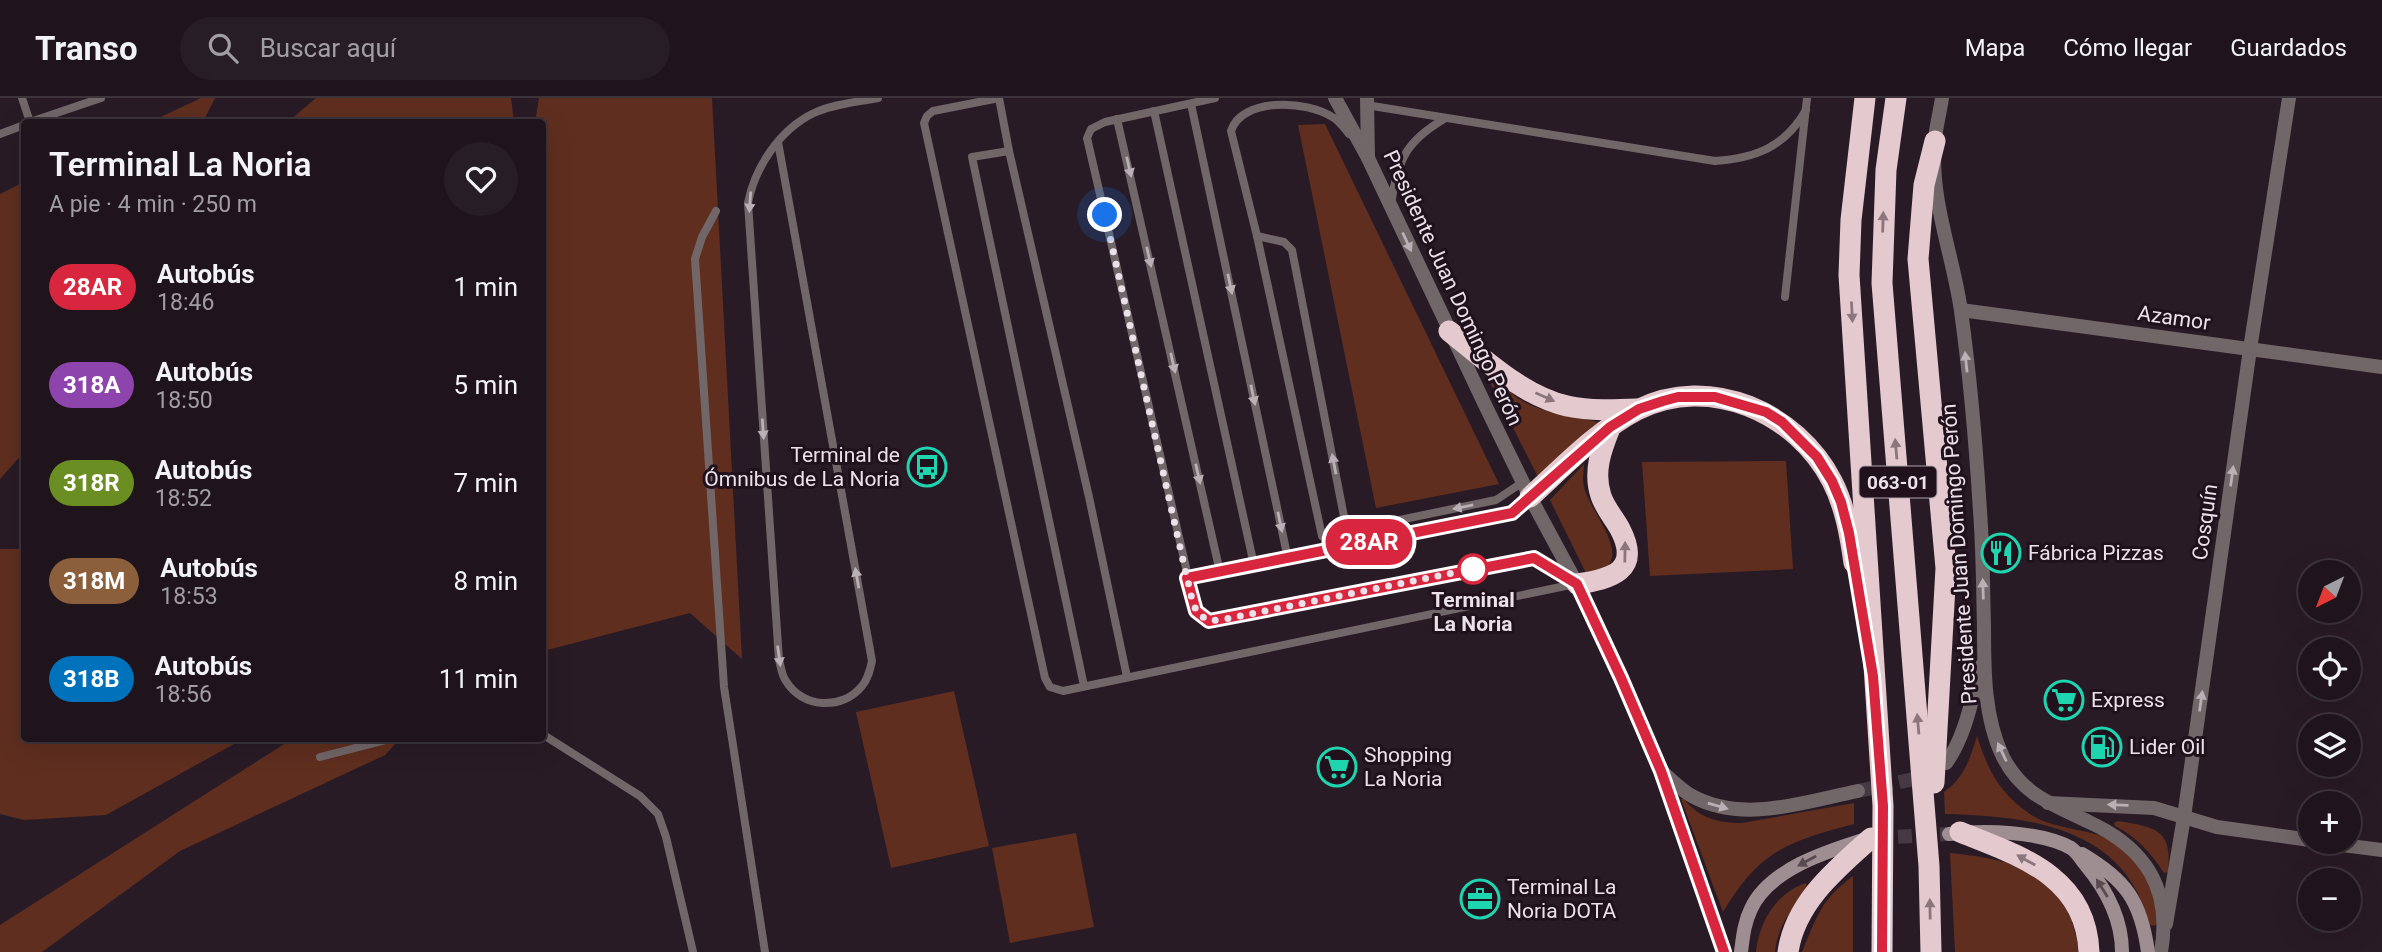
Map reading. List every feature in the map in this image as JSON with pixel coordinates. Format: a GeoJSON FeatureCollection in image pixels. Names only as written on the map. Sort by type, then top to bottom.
{"type":"FeatureCollection","features":[{"type":"Feature","properties":{"kind":"highway","name":"063-01"},"geometry":{"type":"LineString","coordinates":[[1865,98],[1851,220],[1849,275],[1883,806],[1882,952]]}},
{"type":"Feature","properties":{"kind":"highway","name":"063-01"},"geometry":{"type":"LineString","coordinates":[[1895,98],[1886,170],[1882,283],[1930,866],[1931,952]]}},
{"type":"Feature","properties":{"kind":"highway"},"geometry":{"type":"LineString","coordinates":[[1930,866],[1946,568],[1919,259],[1924,186],[1935,141]]}},
{"type":"Feature","properties":{"kind":"highway"},"geometry":{"type":"LineString","coordinates":[[1449,331],[1514,380],[1547,399],[1567,406],[1603,411],[1639,409],[1678,397],[1697,395],[1736,401],[1766,412],[1782,422],[1817,457],[1841,502],[1849,533],[1873,676]]}},
{"type":"Feature","properties":{"kind":"highway"},"geometry":{"type":"LineString","coordinates":[[1526,490],[1610,427],[1639,409]]}},
{"type":"Feature","properties":{"kind":"highway"},"geometry":{"type":"LineString","coordinates":[[1577,584],[1617,575],[1625,565],[1628,553],[1626,541],[1601,496],[1597,475],[1600,453],[1610,427]]}},
{"type":"Feature","properties":{"kind":"highway"},"geometry":{"type":"LineString","coordinates":[[1955,833],[2018,855],[2048,872],[2067,891],[2079,910],[2087,932],[2089,952]]}},
{"type":"Feature","properties":{"kind":"highway"},"geometry":{"type":"LineString","coordinates":[[1788,952],[1803,908],[1846,860],[1871,838]]}},
{"type":"Feature","properties":{"kind":"main road"},"geometry":{"type":"LineString","coordinates":[[1955,833],[1988,832],[2047,840],[2073,849],[2100,865],[2120,881],[2136,903],[2145,929],[2148,952]]}},
{"type":"Feature","properties":{"kind":"main road"},"geometry":{"type":"LineString","coordinates":[[1741,952],[1743,930],[1751,907],[1773,882],[1824,852],[1871,838]]}},
{"type":"Feature","properties":{"kind":"main road"},"geometry":{"type":"LineString","coordinates":[[2073,849],[2093,873],[2109,899],[2117,920],[2122,952]]}},
{"type":"Feature","properties":{"kind":"street","name":"Presidente Juan Domingo Perón"},"geometry":{"type":"LineString","coordinates":[[1335,98],[1368,158],[1526,490],[1577,584],[1621,678],[1661,771],[1724,952]]}},
{"type":"Feature","properties":{"kind":"street","name":"Presidente Juan Domingo Perón"},"geometry":{"type":"LineString","coordinates":[[1942,98],[1935,141],[1938,197],[1961,310],[1980,512],[1983,657],[1992,729],[2004,758],[2022,783],[2046,803],[2121,838],[2137,853],[2152,874],[2160,893],[2165,930]]}},
{"type":"Feature","properties":{"kind":"street","name":"Cosquín"},"geometry":{"type":"LineString","coordinates":[[2161,952],[2184,817],[2250,349],[2289,98]]}},
{"type":"Feature","properties":{"kind":"street"},"geometry":{"type":"LineString","coordinates":[[1366,101],[1368,158]]}},
{"type":"Feature","properties":{"kind":"street","name":"Azamor"},"geometry":{"type":"LineString","coordinates":[[1961,310],[2382,368]]}},
{"type":"Feature","properties":{"kind":"street"},"geometry":{"type":"LineString","coordinates":[[1946,763],[1954,753],[1965,722],[1983,657]]}},
{"type":"Feature","properties":{"kind":"street"},"geometry":{"type":"LineString","coordinates":[[1661,771],[1690,795],[1710,804],[1746,811],[1858,791]]}},
{"type":"Feature","properties":{"kind":"street"},"geometry":{"type":"LineString","coordinates":[[2046,803],[2140,806],[2237,831],[2298,839]]}},
{"type":"Feature","properties":{"kind":"street"},"geometry":{"type":"LineString","coordinates":[[2361,847],[2382,850]]}},
{"type":"Feature","properties":{"kind":"lane"},"geometry":{"type":"LineString","coordinates":[[22,98],[29,119]]}},
{"type":"Feature","properties":{"kind":"lane"},"geometry":{"type":"LineString","coordinates":[[39,119],[101,98]]}},
{"type":"Feature","properties":{"kind":"lane"},"geometry":{"type":"LineString","coordinates":[[778,142],[872,661],[869,676],[862,687],[849,697],[827,704],[811,702],[797,695],[785,681],[779,660],[748,203],[756,174],[767,155],[778,142],[798,123],[816,112],[878,98]]}},
{"type":"Feature","properties":{"kind":"lane"},"geometry":{"type":"LineString","coordinates":[[1127,677],[999,98],[933,111],[924,123],[1045,678],[1050,687],[1063,691],[1577,584]]}},
{"type":"Feature","properties":{"kind":"lane"},"geometry":{"type":"LineString","coordinates":[[1215,98],[1105,122],[1091,130],[1087,138],[1196,611],[1209,621],[1534,558],[1577,584]]}},
{"type":"Feature","properties":{"kind":"lane"},"geometry":{"type":"LineString","coordinates":[[1785,297],[1807,98]]}},
{"type":"Feature","properties":{"kind":"lane"},"geometry":{"type":"LineString","coordinates":[[1368,158],[1337,119],[1298,103],[1264,100],[1252,104],[1239,114],[1231,131],[1257,236],[1322,536],[1496,500],[1526,490]]}},
{"type":"Feature","properties":{"kind":"lane"},"geometry":{"type":"LineString","coordinates":[[1366,101],[1444,119],[1715,161],[1739,159],[1765,151],[1796,128],[1805,110]]}},
{"type":"Feature","properties":{"kind":"lane"},"geometry":{"type":"LineString","coordinates":[[1191,103],[1288,559]]}},
{"type":"Feature","properties":{"kind":"lane"},"geometry":{"type":"LineString","coordinates":[[1154,111],[1254,565]]}},
{"type":"Feature","properties":{"kind":"lane"},"geometry":{"type":"LineString","coordinates":[[1118,119],[1220,572]]}},
{"type":"Feature","properties":{"kind":"lane"},"geometry":{"type":"LineString","coordinates":[[1391,206],[1395,177],[1403,155],[1424,131],[1444,119]]}},
{"type":"Feature","properties":{"kind":"lane"},"geometry":{"type":"LineString","coordinates":[[0,134],[21,126]]}},
{"type":"Feature","properties":{"kind":"lane"},"geometry":{"type":"LineString","coordinates":[[1009,151],[972,157],[1084,686]]}},
{"type":"Feature","properties":{"kind":"lane"},"geometry":{"type":"LineString","coordinates":[[716,211],[702,237],[695,259],[726,714],[765,952]]}},
{"type":"Feature","properties":{"kind":"lane"},"geometry":{"type":"LineString","coordinates":[[1257,236],[1284,242],[1292,250],[1347,531]]}},
{"type":"Feature","properties":{"kind":"lane"},"geometry":{"type":"LineString","coordinates":[[1187,578],[1512,513],[1526,490]]}},
{"type":"Feature","properties":{"kind":"lane"},"geometry":{"type":"LineString","coordinates":[[546,737],[640,796],[658,814],[666,836],[693,952]]}},
{"type":"Feature","properties":{"kind":"lane"},"geometry":{"type":"LineString","coordinates":[[320,757],[378,742]]}},
{"type":"Feature","properties":{"kind":"shaded area"},"geometry":{"type":"Polygon","coordinates":[[[201,98],[215,98],[204,119],[156,119],[201,98]]]}},
{"type":"Feature","properties":{"kind":"shaded area"},"geometry":{"type":"Polygon","coordinates":[[[316,98],[511,98],[514,119],[292,119],[316,98]]]}},
{"type":"Feature","properties":{"kind":"shaded area"},"geometry":{"type":"Polygon","coordinates":[[[539,98],[712,98],[742,659],[690,613],[546,650],[546,119],[536,119],[539,98]]]}},
{"type":"Feature","properties":{"kind":"shaded area"},"geometry":{"type":"Polygon","coordinates":[[[1325,124],[1499,484],[1376,508],[1298,125],[1325,124]]]}},
{"type":"Feature","properties":{"kind":"shaded area"},"geometry":{"type":"Polygon","coordinates":[[[21,184],[21,455],[0,479],[0,194],[21,184]]]}},
{"type":"Feature","properties":{"kind":"shaded area"},"geometry":{"type":"Polygon","coordinates":[[[1493,376],[1515,397],[1528,404],[1558,414],[1599,422],[1540,481],[1489,380],[1493,376]]]}},
{"type":"Feature","properties":{"kind":"shaded area"},"geometry":{"type":"Polygon","coordinates":[[[1786,461],[1793,569],[1650,576],[1642,462],[1786,461]]]}},
{"type":"Feature","properties":{"kind":"shaded area"},"geometry":{"type":"Polygon","coordinates":[[[1584,464],[1583,481],[1587,495],[1605,530],[1612,553],[1610,562],[1603,570],[1587,575],[1550,500],[1584,464]]]}},
{"type":"Feature","properties":{"kind":"shaded area"},"geometry":{"type":"Polygon","coordinates":[[[0,549],[21,549],[21,742],[238,742],[106,815],[24,820],[0,814],[0,549]]]}},
{"type":"Feature","properties":{"kind":"shaded area"},"geometry":{"type":"Polygon","coordinates":[[[954,691],[989,846],[891,868],[856,712],[954,691]]]}},
{"type":"Feature","properties":{"kind":"shaded area"},"geometry":{"type":"Polygon","coordinates":[[[1977,736],[1996,780],[2019,806],[2044,821],[2101,836],[2129,854],[2143,871],[2152,889],[2157,911],[2156,925],[2149,924],[2137,892],[2119,866],[2096,847],[2070,833],[2009,818],[1945,814],[1944,792],[1961,774],[1977,736]]]}},
{"type":"Feature","properties":{"kind":"shaded area"},"geometry":{"type":"Polygon","coordinates":[[[287,742],[397,742],[385,755],[180,851],[42,952],[0,952],[0,925],[287,742]]]}},
{"type":"Feature","properties":{"kind":"shaded area"},"geometry":{"type":"Polygon","coordinates":[[[1681,799],[1710,818],[1742,823],[1854,803],[1854,824],[1793,843],[1777,852],[1750,875],[1723,912],[1681,799]]]}},
{"type":"Feature","properties":{"kind":"shaded area"},"geometry":{"type":"Polygon","coordinates":[[[2118,821],[2142,825],[2159,833],[2168,847],[2168,872],[2164,873],[2143,846],[2115,826],[2114,823],[2118,821]]]}},
{"type":"Feature","properties":{"kind":"shaded area"},"geometry":{"type":"Polygon","coordinates":[[[1076,833],[1094,927],[1010,943],[992,848],[1076,833]]]}},
{"type":"Feature","properties":{"kind":"shaded area"},"geometry":{"type":"Polygon","coordinates":[[[1950,853],[1986,858],[2020,867],[2048,885],[2060,898],[2071,919],[2078,952],[1955,952],[1950,853]]]}},
{"type":"Feature","properties":{"kind":"shaded area"},"geometry":{"type":"Polygon","coordinates":[[[1853,876],[1853,952],[1802,952],[1816,918],[1827,901],[1853,876]]]}},
{"type":"Feature","properties":{"kind":"shaded area"},"geometry":{"type":"Polygon","coordinates":[[[1806,883],[1808,891],[1786,919],[1775,952],[1756,952],[1761,930],[1771,910],[1786,894],[1806,883]]]}},
{"type":"Feature","properties":{"kind":"tunnel"},"geometry":{"type":"LineString","coordinates":[[1858,791],[1928,776]]}},
{"type":"Feature","properties":{"kind":"tunnel"},"geometry":{"type":"LineString","coordinates":[[1877,838],[1949,834]]}},
{"type":"Feature","properties":{"kind":"bus line","name":"28AR"},"geometry":{"type":"LineString","coordinates":[[1724,952],[1661,771],[1577,584],[1534,558],[1209,621],[1196,611],[1187,578],[1512,513],[1610,427],[1639,409],[1663,401],[1697,395],[1736,401],[1766,412],[1799,437],[1817,457],[1841,502],[1849,533],[1873,676],[1883,806],[1882,952]]}},
{"type":"Feature","properties":{"kind":"place","name":"Terminal de Ómnibus de La Noria"},"geometry":{"type":"Point","coordinates":[927,467]}},
{"type":"Feature","properties":{"kind":"place","name":"Fábrica Pizzas"},"geometry":{"type":"Point","coordinates":[2001,553]}},
{"type":"Feature","properties":{"kind":"place","name":"Terminal La Noria"},"geometry":{"type":"Point","coordinates":[1473,569]}},
{"type":"Feature","properties":{"kind":"place","name":"Express"},"geometry":{"type":"Point","coordinates":[2064,700]}},
{"type":"Feature","properties":{"kind":"place","name":"Lider Oil"},"geometry":{"type":"Point","coordinates":[2102,747]}},
{"type":"Feature","properties":{"kind":"place","name":"Shopping La Noria"},"geometry":{"type":"Point","coordinates":[1337,767]}},
{"type":"Feature","properties":{"kind":"place","name":"Terminal La Noria DOTA"},"geometry":{"type":"Point","coordinates":[1480,899]}},
{"type":"Feature","properties":{"kind":"route"},"geometry":{"type":"LineString","coordinates":[[1105,215],[1187,578],[1196,611],[1201,617],[1209,621],[1220,620],[1478,568],[1473,569]]}}]}
